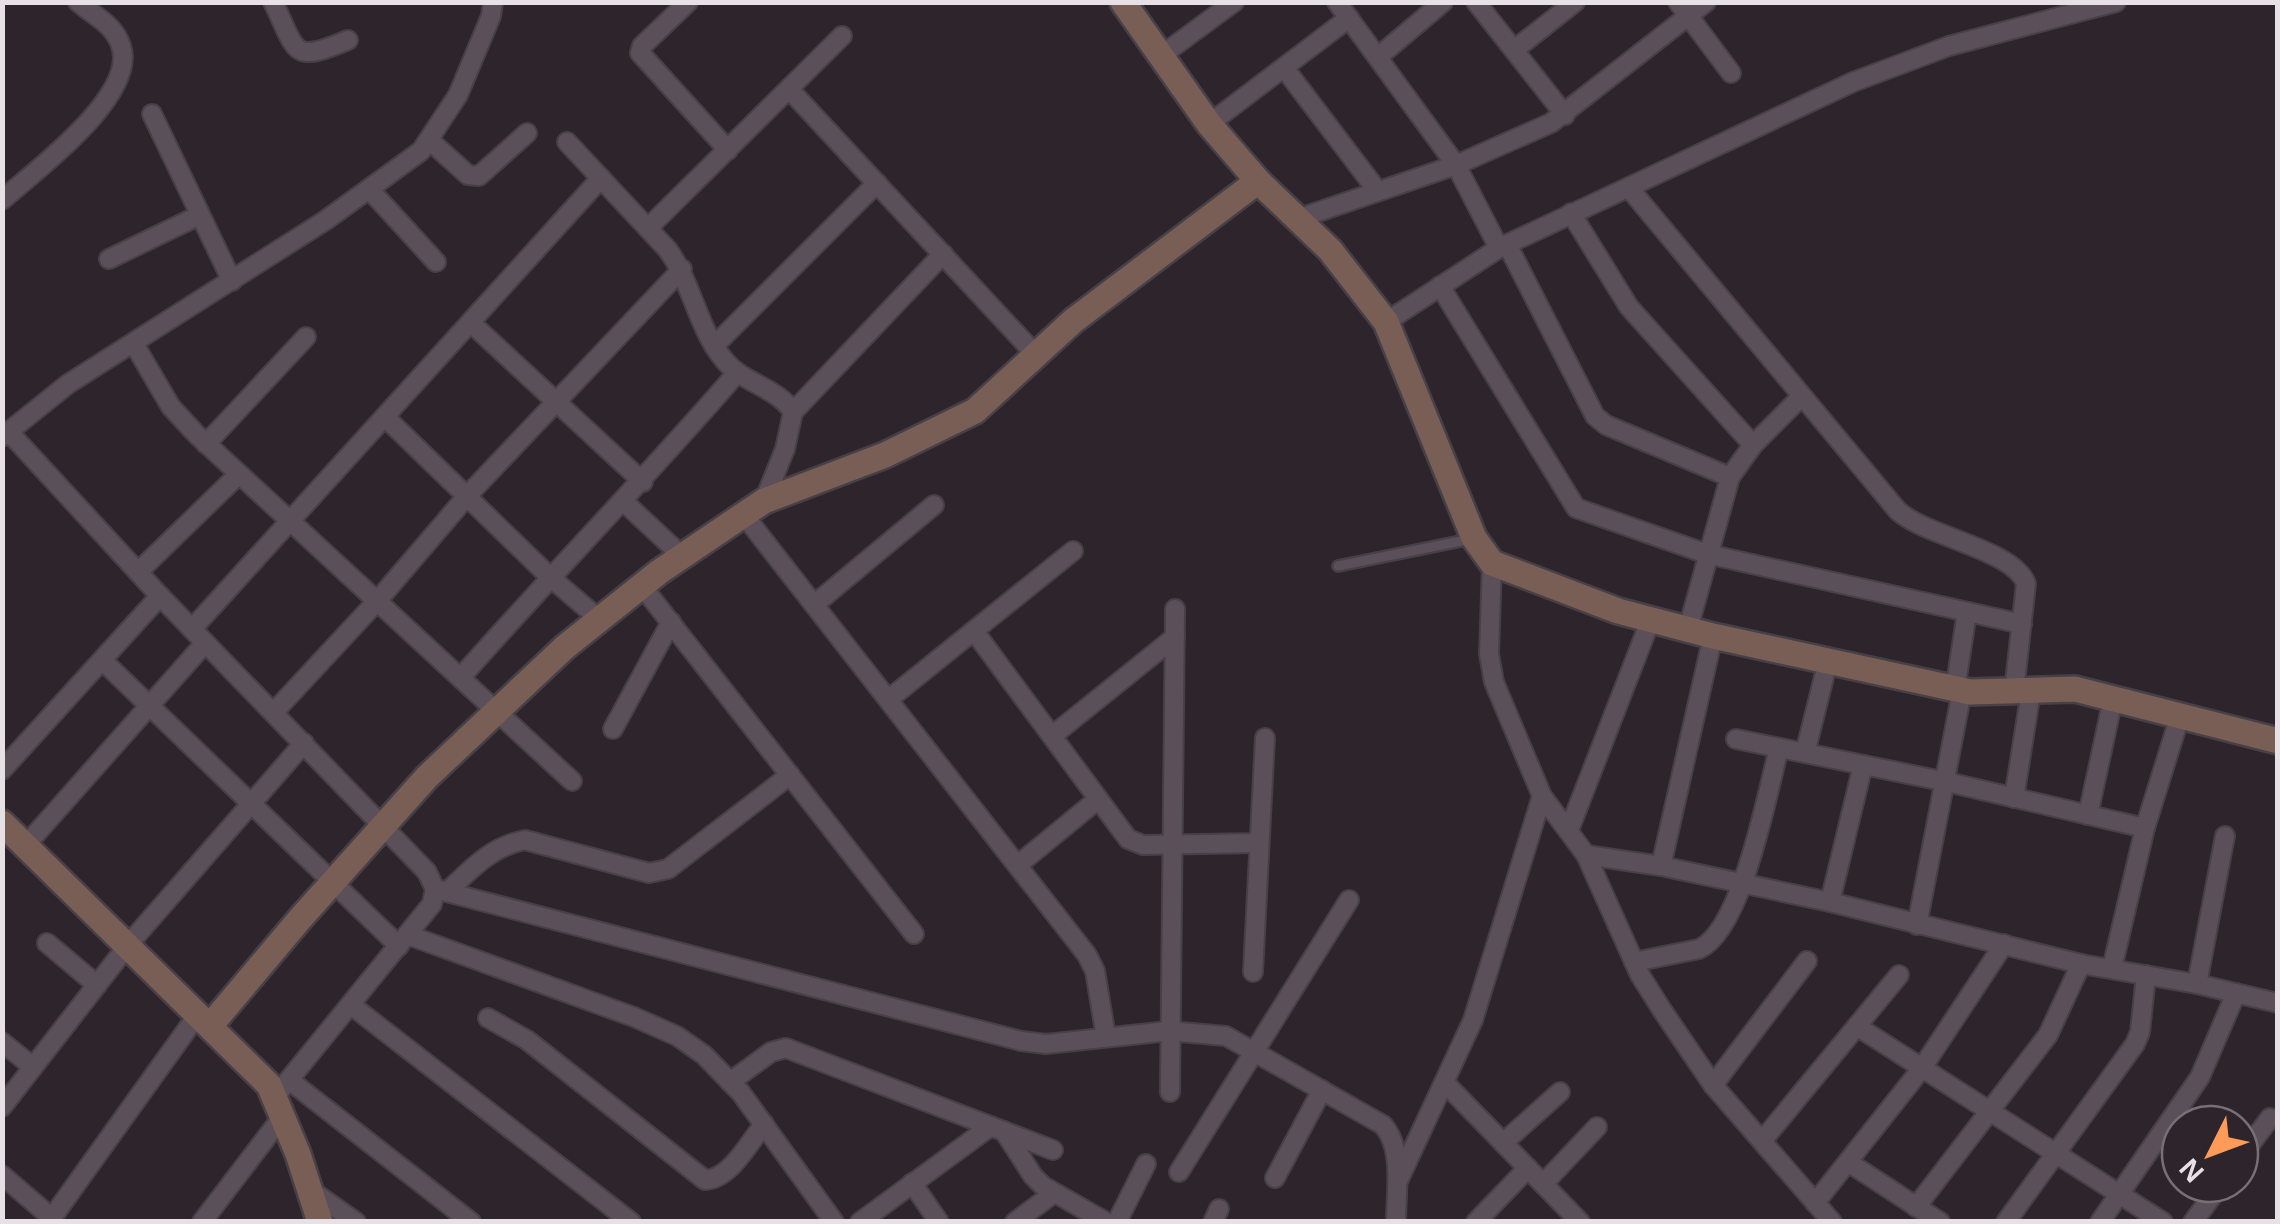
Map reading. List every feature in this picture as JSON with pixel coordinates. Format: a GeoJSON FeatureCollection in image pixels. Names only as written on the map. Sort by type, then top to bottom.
{"type":"FeatureCollection","features":[{"type":"Feature","properties":{"kind":"street"},"geometry":{"type":"LineString","coordinates":[[2,200],[102,107],[118,82],[123,48],[100,16],[78,2]]}},
{"type":"Feature","properties":{"kind":"street"},"geometry":{"type":"LineString","coordinates":[[273,2],[294,45],[303,53],[312,55],[348,40]]}},
{"type":"Feature","properties":{"kind":"street"},"geometry":{"type":"LineString","coordinates":[[493,2],[491,16],[458,95],[429,140],[398,170],[7,427],[160,596],[441,890],[1021,1041],[1046,1044],[1169,1031],[1226,1036],[1383,1125],[1396,1150],[1396,1222]]}},
{"type":"Feature","properties":{"kind":"street"},"geometry":{"type":"LineString","coordinates":[[688,2],[642,46],[640,53],[728,150]]}},
{"type":"Feature","properties":{"kind":"street"},"geometry":{"type":"LineString","coordinates":[[1162,55],[1234,2]]}},
{"type":"Feature","properties":{"kind":"street"},"geometry":{"type":"LineString","coordinates":[[1336,2],[1456,164],[1595,416],[1606,425],[1730,477]]}},
{"type":"Feature","properties":{"kind":"street"},"geometry":{"type":"LineString","coordinates":[[1378,58],[1443,2]]}},
{"type":"Feature","properties":{"kind":"street"},"geometry":{"type":"LineString","coordinates":[[1476,2],[1565,115]]}},
{"type":"Feature","properties":{"kind":"street"},"geometry":{"type":"LineString","coordinates":[[1514,50],[1575,2]]}},
{"type":"Feature","properties":{"kind":"street"},"geometry":{"type":"LineString","coordinates":[[1297,219],[1456,164],[1535,131],[1565,115],[1684,10],[1706,2]]}},
{"type":"Feature","properties":{"kind":"street"},"geometry":{"type":"LineString","coordinates":[[1386,322],[1503,246],[1899,62],[2065,10],[2116,2]]}},
{"type":"Feature","properties":{"kind":"street"},"geometry":{"type":"LineString","coordinates":[[1128,4],[1209,124],[1258,181],[1330,250],[1386,322],[1474,538],[1492,563],[1618,610],[1700,632],[1959,690],[2076,689],[2278,741]]}},
{"type":"Feature","properties":{"kind":"street"},"geometry":{"type":"LineString","coordinates":[[1684,10],[1730,74]]}},
{"type":"Feature","properties":{"kind":"street"},"geometry":{"type":"LineString","coordinates":[[1209,124],[1350,18]]}},
{"type":"Feature","properties":{"kind":"street"},"geometry":{"type":"LineString","coordinates":[[648,228],[842,36]]}},
{"type":"Feature","properties":{"kind":"street"},"geometry":{"type":"LineString","coordinates":[[1284,69],[1376,189]]}},
{"type":"Feature","properties":{"kind":"street"},"geometry":{"type":"LineString","coordinates":[[789,90],[1036,355]]}},
{"type":"Feature","properties":{"kind":"street"},"geometry":{"type":"LineString","coordinates":[[152,114],[232,281]]}},
{"type":"Feature","properties":{"kind":"street"},"geometry":{"type":"LineString","coordinates":[[429,140],[468,175],[480,176],[527,133]]}},
{"type":"Feature","properties":{"kind":"street"},"geometry":{"type":"LineString","coordinates":[[567,142],[682,269],[702,329],[736,374],[777,396],[793,412]]}},
{"type":"Feature","properties":{"kind":"street"},"geometry":{"type":"LineString","coordinates":[[467,1220],[282,1098],[11,835],[150,706],[199,636],[291,522],[602,178]]}},
{"type":"Feature","properties":{"kind":"street"},"geometry":{"type":"LineString","coordinates":[[2,1176],[50,1220],[204,1020],[427,777],[599,620],[682,556],[754,508],[885,456],[974,410],[1102,298],[1258,181]]}},
{"type":"Feature","properties":{"kind":"street"},"geometry":{"type":"LineString","coordinates":[[714,346],[876,183]]}},
{"type":"Feature","properties":{"kind":"street"},"geometry":{"type":"LineString","coordinates":[[1628,188],[1800,398],[1906,518],[2018,569],[2026,584],[2014,798]]}},
{"type":"Feature","properties":{"kind":"street"},"geometry":{"type":"LineString","coordinates":[[370,190],[436,262]]}},
{"type":"Feature","properties":{"kind":"street"},"geometry":{"type":"LineString","coordinates":[[1571,214],[1622,298],[1753,445]]}},
{"type":"Feature","properties":{"kind":"street"},"geometry":{"type":"LineString","coordinates":[[108,260],[200,215]]}},
{"type":"Feature","properties":{"kind":"street"},"geometry":{"type":"LineString","coordinates":[[754,508],[785,449],[793,412],[943,254]]}},
{"type":"Feature","properties":{"kind":"street"},"geometry":{"type":"LineString","coordinates":[[274,712],[379,599],[467,496],[682,269]]}},
{"type":"Feature","properties":{"kind":"street"},"geometry":{"type":"LineString","coordinates":[[1440,286],[1576,508],[1707,554],[2022,624]]}},
{"type":"Feature","properties":{"kind":"street"},"geometry":{"type":"LineString","coordinates":[[470,323],[643,482]]}},
{"type":"Feature","properties":{"kind":"street"},"geometry":{"type":"LineString","coordinates":[[206,444],[306,337]]}},
{"type":"Feature","properties":{"kind":"street"},"geometry":{"type":"LineString","coordinates":[[134,344],[171,407],[206,444],[379,599],[572,781]]}},
{"type":"Feature","properties":{"kind":"street"},"geometry":{"type":"LineString","coordinates":[[462,676],[550,577],[643,482],[736,374]]}},
{"type":"Feature","properties":{"kind":"street"},"geometry":{"type":"LineString","coordinates":[[1661,866],[1700,632],[1707,554],[1730,477],[1753,445],[1800,398]]}},
{"type":"Feature","properties":{"kind":"street"},"geometry":{"type":"LineString","coordinates":[[385,417],[599,620]]}},
{"type":"Feature","properties":{"kind":"street"},"geometry":{"type":"LineString","coordinates":[[138,572],[238,474]]}},
{"type":"Feature","properties":{"kind":"street"},"geometry":{"type":"LineString","coordinates":[[624,502],[682,556]]}},
{"type":"Feature","properties":{"kind":"street"},"geometry":{"type":"LineString","coordinates":[[815,604],[934,505]]}},
{"type":"Feature","properties":{"kind":"street"},"geometry":{"type":"LineString","coordinates":[[754,508],[815,604],[1088,955],[1095,971],[1106,1038]]}},
{"type":"Feature","properties":{"kind":"street"},"geometry":{"type":"LineString","coordinates":[[889,699],[1074,552]]}},
{"type":"Feature","properties":{"kind":"street"},"geometry":{"type":"LineString","coordinates":[[1492,563],[1489,654],[1494,682],[1542,796],[1586,855],[1651,994],[1714,1085],[1832,1222]]}},
{"type":"Feature","properties":{"kind":"street"},"geometry":{"type":"LineString","coordinates":[[642,586],[914,934]]}},
{"type":"Feature","properties":{"kind":"street"},"geometry":{"type":"LineString","coordinates":[[2,770],[160,596]]}},
{"type":"Feature","properties":{"kind":"street"},"geometry":{"type":"LineString","coordinates":[[1170,1092],[1175,609]]}},
{"type":"Feature","properties":{"kind":"street"},"geometry":{"type":"LineString","coordinates":[[1917,925],[1948,782],[1967,612]]}},
{"type":"Feature","properties":{"kind":"street"},"geometry":{"type":"LineString","coordinates":[[1568,830],[1652,618]]}},
{"type":"Feature","properties":{"kind":"street"},"geometry":{"type":"LineString","coordinates":[[613,729],[671,622]]}},
{"type":"Feature","properties":{"kind":"street"},"geometry":{"type":"LineString","coordinates":[[974,631],[1128,839],[1143,846],[1259,843]]}},
{"type":"Feature","properties":{"kind":"street"},"geometry":{"type":"LineString","coordinates":[[1052,736],[1174,637]]}},
{"type":"Feature","properties":{"kind":"street"},"geometry":{"type":"LineString","coordinates":[[102,660],[333,882],[403,941],[662,1030],[704,1056],[764,1124],[834,1222]]}},
{"type":"Feature","properties":{"kind":"street"},"geometry":{"type":"LineString","coordinates":[[1805,752],[1828,660]]}},
{"type":"Feature","properties":{"kind":"street"},"geometry":{"type":"LineString","coordinates":[[2088,815],[2113,699]]}},
{"type":"Feature","properties":{"kind":"street"},"geometry":{"type":"LineString","coordinates":[[2112,968],[2145,828],[2180,716]]}},
{"type":"Feature","properties":{"kind":"street"},"geometry":{"type":"LineString","coordinates":[[1253,972],[1265,738]]}},
{"type":"Feature","properties":{"kind":"street"},"geometry":{"type":"LineString","coordinates":[[1736,738],[2145,828]]}},
{"type":"Feature","properties":{"kind":"street"},"geometry":{"type":"LineString","coordinates":[[2,1106],[128,945],[304,744]]}},
{"type":"Feature","properties":{"kind":"street"},"geometry":{"type":"LineString","coordinates":[[1634,962],[1707,946],[1722,929],[1743,883],[1779,748]]}},
{"type":"Feature","properties":{"kind":"street"},"geometry":{"type":"LineString","coordinates":[[1830,902],[1863,764]]}},
{"type":"Feature","properties":{"kind":"street"},"geometry":{"type":"LineString","coordinates":[[202,1222],[282,1098],[350,1005],[441,890],[487,855],[507,844],[526,840],[649,873],[668,869],[790,775]]}},
{"type":"Feature","properties":{"kind":"street"},"geometry":{"type":"LineString","coordinates":[[1396,1185],[1473,1020],[1542,796]]}},
{"type":"Feature","properties":{"kind":"street"},"geometry":{"type":"LineString","coordinates":[[1018,864],[1097,800]]}},
{"type":"Feature","properties":{"kind":"street"},"geometry":{"type":"LineString","coordinates":[[2197,984],[2225,836]]}},
{"type":"Feature","properties":{"kind":"street"},"geometry":{"type":"LineString","coordinates":[[1586,855],[1743,883],[2081,964],[2278,1003]]}},
{"type":"Feature","properties":{"kind":"street"},"geometry":{"type":"LineString","coordinates":[[1180,1172],[1349,900]]}},
{"type":"Feature","properties":{"kind":"street"},"geometry":{"type":"LineString","coordinates":[[47,943],[97,986]]}},
{"type":"Feature","properties":{"kind":"street"},"geometry":{"type":"LineString","coordinates":[[1815,1203],[1922,1068],[2004,944]]}},
{"type":"Feature","properties":{"kind":"street"},"geometry":{"type":"LineString","coordinates":[[1714,1085],[1807,961]]}},
{"type":"Feature","properties":{"kind":"street"},"geometry":{"type":"LineString","coordinates":[[1916,1206],[2048,1035],[2081,964]]}},
{"type":"Feature","properties":{"kind":"street"},"geometry":{"type":"LineString","coordinates":[[1762,1141],[1899,975]]}},
{"type":"Feature","properties":{"kind":"street"},"geometry":{"type":"LineString","coordinates":[[2006,1222],[2135,1044],[2140,1032],[2146,975]]}},
{"type":"Feature","properties":{"kind":"street"},"geometry":{"type":"LineString","coordinates":[[2100,1222],[2200,1076],[2236,994]]}},
{"type":"Feature","properties":{"kind":"street"},"geometry":{"type":"LineString","coordinates":[[350,1005],[632,1222]]}},
{"type":"Feature","properties":{"kind":"street"},"geometry":{"type":"LineString","coordinates":[[488,1018],[527,1040],[705,1180],[716,1180],[726,1172],[764,1124]]}},
{"type":"Feature","properties":{"kind":"street"},"geometry":{"type":"LineString","coordinates":[[1858,1027],[2163,1222]]}},
{"type":"Feature","properties":{"kind":"street"},"geometry":{"type":"LineString","coordinates":[[2,1042],[33,1067]]}},
{"type":"Feature","properties":{"kind":"street"},"geometry":{"type":"LineString","coordinates":[[730,1082],[771,1052],[786,1048],[1053,1150]]}},
{"type":"Feature","properties":{"kind":"street"},"geometry":{"type":"LineString","coordinates":[[1446,1084],[1580,1222]]}},
{"type":"Feature","properties":{"kind":"street"},"geometry":{"type":"LineString","coordinates":[[1275,1178],[1322,1090]]}},
{"type":"Feature","properties":{"kind":"street"},"geometry":{"type":"LineString","coordinates":[[1503,1143],[1560,1092]]}},
{"type":"Feature","properties":{"kind":"street"},"geometry":{"type":"LineString","coordinates":[[282,1098],[320,1222]]}},
{"type":"Feature","properties":{"kind":"street"},"geometry":{"type":"LineString","coordinates":[[2260,1131],[2270,1118]]}},
{"type":"Feature","properties":{"kind":"street"},"geometry":{"type":"LineString","coordinates":[[1543,1184],[1596,1126]]}},
{"type":"Feature","properties":{"kind":"street"},"geometry":{"type":"LineString","coordinates":[[860,1222],[998,1128]]}},
{"type":"Feature","properties":{"kind":"street"},"geometry":{"type":"LineString","coordinates":[[998,1128],[1032,1176],[1106,1222]]}},
{"type":"Feature","properties":{"kind":"street"},"geometry":{"type":"LineString","coordinates":[[1848,1162],[1940,1222]]}},
{"type":"Feature","properties":{"kind":"street"},"geometry":{"type":"LineString","coordinates":[[1117,1222],[1146,1164]]}},
{"type":"Feature","properties":{"kind":"street"},"geometry":{"type":"LineString","coordinates":[[1476,1222],[1528,1168]]}},
{"type":"Feature","properties":{"kind":"street"},"geometry":{"type":"LineString","coordinates":[[912,1183],[939,1222]]}},
{"type":"Feature","properties":{"kind":"street"},"geometry":{"type":"LineString","coordinates":[[310,1189],[356,1222]]}},
{"type":"Feature","properties":{"kind":"street"},"geometry":{"type":"LineString","coordinates":[[1014,1222],[1054,1193]]}},
{"type":"Feature","properties":{"kind":"lane"},"geometry":{"type":"LineString","coordinates":[[1338,566],[1474,538]]}}]}
